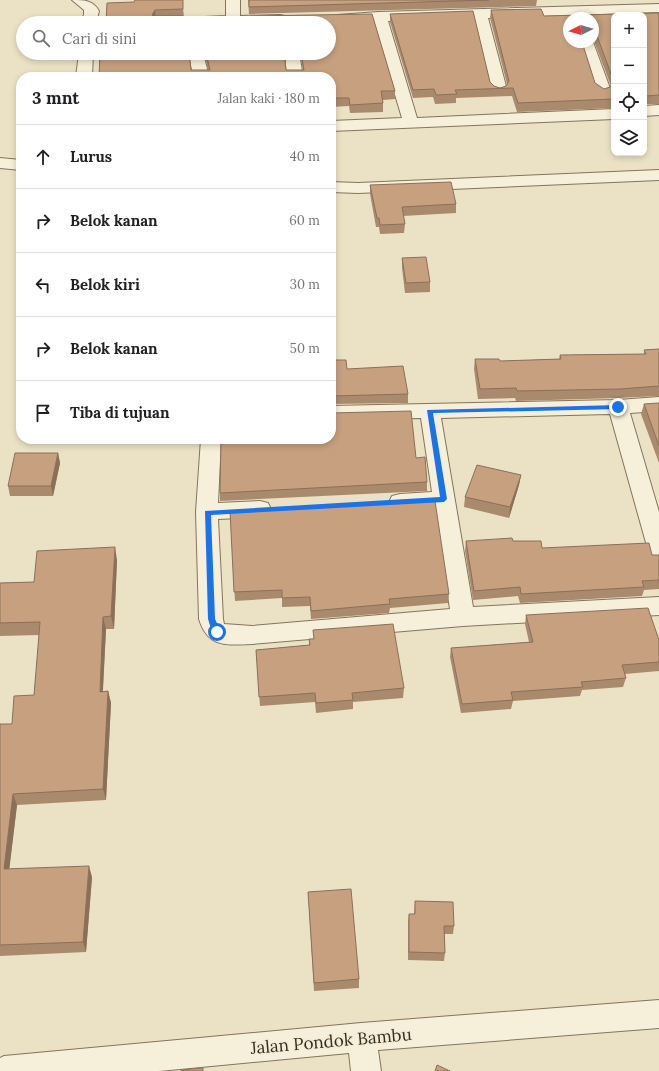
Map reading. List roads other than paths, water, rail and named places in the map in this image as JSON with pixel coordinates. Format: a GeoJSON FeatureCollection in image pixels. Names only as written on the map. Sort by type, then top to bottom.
{"type":"FeatureCollection","features":[{"type":"Feature","properties":{"kind":"street"},"geometry":{"type":"LineString","coordinates":[[79,0],[90,7],[92,10],[92,16]]}},
{"type":"Feature","properties":{"kind":"street"},"geometry":{"type":"LineString","coordinates":[[233,0],[233,16]]}},
{"type":"Feature","properties":{"kind":"street"},"geometry":{"type":"LineString","coordinates":[[447,0],[452,14]]}},
{"type":"Feature","properties":{"kind":"street"},"geometry":{"type":"LineString","coordinates":[[339,14],[379,16],[480,13],[551,5],[570,12]]}},
{"type":"Feature","properties":{"kind":"street"},"geometry":{"type":"LineString","coordinates":[[599,12],[659,8]]}},
{"type":"Feature","properties":{"kind":"street"},"geometry":{"type":"LineString","coordinates":[[480,13],[499,90]]}},
{"type":"Feature","properties":{"kind":"street"},"geometry":{"type":"LineString","coordinates":[[379,16],[411,123]]}},
{"type":"Feature","properties":{"kind":"street"},"geometry":{"type":"LineString","coordinates":[[588,48],[603,91]]}},
{"type":"Feature","properties":{"kind":"street"},"geometry":{"type":"LineString","coordinates":[[84,72],[85,60]]}},
{"type":"Feature","properties":{"kind":"street"},"geometry":{"type":"LineString","coordinates":[[197,60],[200,72]]}},
{"type":"Feature","properties":{"kind":"street"},"geometry":{"type":"LineString","coordinates":[[293,60],[295,72]]}},
{"type":"Feature","properties":{"kind":"street"},"geometry":{"type":"LineString","coordinates":[[647,111],[659,110]]}},
{"type":"Feature","properties":{"kind":"street"},"geometry":{"type":"LineString","coordinates":[[336,126],[611,114]]}},
{"type":"Feature","properties":{"kind":"street"},"geometry":{"type":"LineString","coordinates":[[0,163],[16,165]]}},
{"type":"Feature","properties":{"kind":"street"},"geometry":{"type":"LineString","coordinates":[[336,187],[358,188],[659,176]]}},
{"type":"Feature","properties":{"kind":"street"},"geometry":{"type":"LineString","coordinates":[[336,413],[618,407],[659,404]]}},
{"type":"Feature","properties":{"kind":"street"},"geometry":{"type":"LineString","coordinates":[[618,407],[659,550]]}},
{"type":"Feature","properties":{"kind":"street"},"geometry":{"type":"LineString","coordinates":[[430,411],[463,617]]}},
{"type":"Feature","properties":{"kind":"street"},"geometry":{"type":"LineString","coordinates":[[211,444],[207,512],[211,619],[217,632],[229,635],[252,635],[463,617],[659,606]]}},
{"type":"Feature","properties":{"kind":"street"},"geometry":{"type":"LineString","coordinates":[[381,503],[444,499]]}},
{"type":"Feature","properties":{"kind":"street"},"geometry":{"type":"LineString","coordinates":[[207,512],[278,508]]}},
{"type":"Feature","properties":{"kind":"street","name":"Jalan Pondok Bambu"},"geometry":{"type":"LineString","coordinates":[[4,1071],[360,1038],[659,1014]]}},
{"type":"Feature","properties":{"kind":"street"},"geometry":{"type":"LineString","coordinates":[[360,1038],[366,1071]]}}]}
